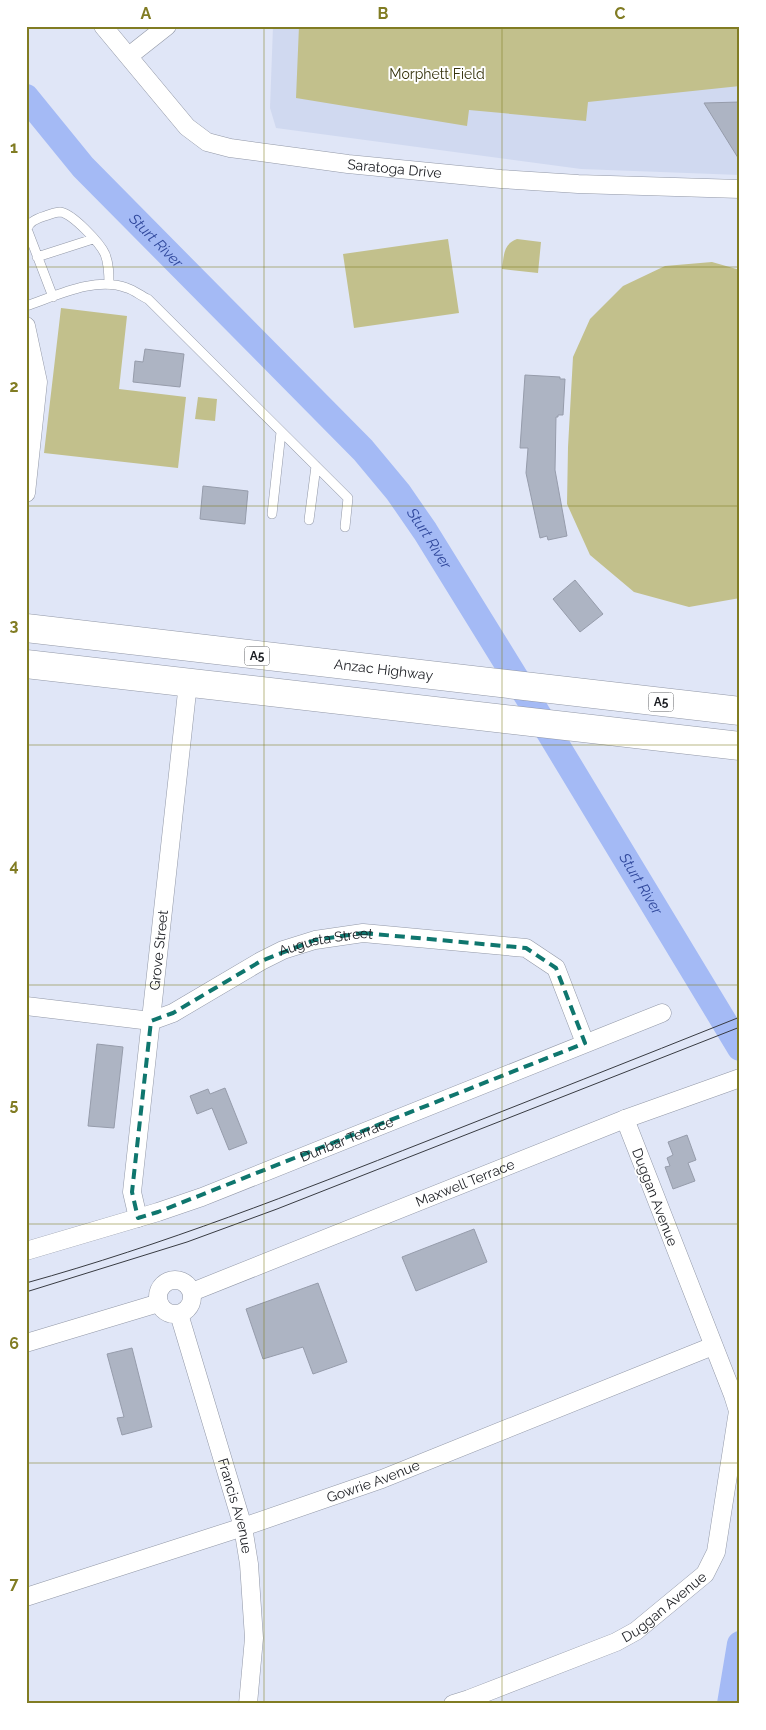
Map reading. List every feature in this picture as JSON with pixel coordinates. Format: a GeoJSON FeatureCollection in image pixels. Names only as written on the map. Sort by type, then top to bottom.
{"type":"FeatureCollection","features":[{"type":"Feature","properties":{"kind":"highway","name":"Anzac Highway"},"geometry":{"type":"LineString","coordinates":[[26,628],[740,711]]}},
{"type":"Feature","properties":{"kind":"highway"},"geometry":{"type":"LineString","coordinates":[[108,638],[137,654],[177,659],[182,664],[188,683]]}},
{"type":"Feature","properties":{"kind":"highway"},"geometry":{"type":"LineString","coordinates":[[208,650],[213,670],[223,687]]}},
{"type":"Feature","properties":{"kind":"highway"},"geometry":{"type":"LineString","coordinates":[[26,664],[740,746]]}},
{"type":"Feature","properties":{"kind":"street","name":"Saratoga Drive"},"geometry":{"type":"LineString","coordinates":[[103,26],[187,127],[207,142],[230,148],[348,164],[501,179],[578,184],[740,189]]}},
{"type":"Feature","properties":{"kind":"street"},"geometry":{"type":"LineString","coordinates":[[129,56],[167,26]]}},
{"type":"Feature","properties":{"kind":"street"},"geometry":{"type":"LineString","coordinates":[[26,326],[38,382],[26,493]]}},
{"type":"Feature","properties":{"kind":"street","name":"Grove Street"},"geometry":{"type":"LineString","coordinates":[[138,1218],[132,1192],[188,683]]}},
{"type":"Feature","properties":{"kind":"street","name":"Augusta Street"},"geometry":{"type":"LineString","coordinates":[[26,1006],[151,1021],[173,1013],[283,950],[315,940],[362,933],[526,948],[556,968],[585,1043]]}},
{"type":"Feature","properties":{"kind":"street","name":"Dunbar Terrace"},"geometry":{"type":"LineString","coordinates":[[26,1251],[202,1197],[662,1013]]}},
{"type":"Feature","properties":{"kind":"street","name":"Maxwell Terrace"},"geometry":{"type":"LineString","coordinates":[[192,1292],[625,1119],[739,1078]]}},
{"type":"Feature","properties":{"kind":"street","name":"Duggan Avenue"},"geometry":{"type":"LineString","coordinates":[[452,1704],[616,1642],[636,1631],[705,1574],[716,1552],[738,1411],[625,1119]]}},
{"type":"Feature","properties":{"kind":"street"},"geometry":{"type":"LineString","coordinates":[[169,1281],[182,1281],[192,1292],[193,1299],[191,1305],[179,1314],[168,1313],[163,1310],[159,1303],[158,1296],[160,1290],[169,1281]]}},
{"type":"Feature","properties":{"kind":"street"},"geometry":{"type":"LineString","coordinates":[[26,1343],[159,1303]]}},
{"type":"Feature","properties":{"kind":"street","name":"Francis Avenue"},"geometry":{"type":"LineString","coordinates":[[179,1314],[243,1527],[250,1564],[254,1638],[248,1704]]}},
{"type":"Feature","properties":{"kind":"street","name":"Gowrie Avenue"},"geometry":{"type":"LineString","coordinates":[[26,1597],[243,1527],[382,1478],[714,1346]]}},
{"type":"Feature","properties":{"kind":"lane"},"geometry":{"type":"LineString","coordinates":[[53,297],[27,229],[28,225],[38,218],[62,212],[69,216],[102,249],[109,268],[110,285]]}},
{"type":"Feature","properties":{"kind":"lane"},"geometry":{"type":"LineString","coordinates":[[37,257],[93,239]]}},
{"type":"Feature","properties":{"kind":"lane"},"geometry":{"type":"LineString","coordinates":[[26,306],[81,288],[110,285],[128,288],[148,299],[348,498],[345,527]]}},
{"type":"Feature","properties":{"kind":"lane"},"geometry":{"type":"LineString","coordinates":[[272,514],[281,432]]}},
{"type":"Feature","properties":{"kind":"lane"},"geometry":{"type":"LineString","coordinates":[[309,520],[316,466]]}},
{"type":"Feature","properties":{"kind":"highlighted area"},"geometry":{"type":"Polygon","coordinates":[[[363,933],[526,948],[556,968],[585,1043],[158,1212],[138,1218],[132,1192],[151,1021],[173,1013],[261,961],[315,940],[363,933]]]}},
{"type":"Feature","properties":{"kind":"shaded area"},"geometry":{"type":"Polygon","coordinates":[[[273,26],[740,26],[740,175],[581,169],[276,128],[270,108],[273,26]]]}},
{"type":"Feature","properties":{"kind":"green space","name":"Morphett Field"},"geometry":{"type":"Polygon","coordinates":[[[299,26],[740,26],[740,86],[588,102],[586,121],[469,110],[467,126],[296,98],[299,26]]]}},
{"type":"Feature","properties":{"kind":"green space"},"geometry":{"type":"Polygon","coordinates":[[[448,239],[459,313],[354,328],[343,254],[448,239]]]}},
{"type":"Feature","properties":{"kind":"green space"},"geometry":{"type":"Polygon","coordinates":[[[517,239],[541,242],[538,273],[502,269],[507,247],[512,241],[517,239]]]}},
{"type":"Feature","properties":{"kind":"green space"},"geometry":{"type":"Polygon","coordinates":[[[712,262],[740,270],[740,598],[689,607],[634,592],[590,555],[567,504],[573,357],[590,319],[623,286],[665,266],[712,262]]]}},
{"type":"Feature","properties":{"kind":"green space"},"geometry":{"type":"Polygon","coordinates":[[[61,308],[127,316],[119,389],[186,397],[178,468],[44,453],[61,308]]]}},
{"type":"Feature","properties":{"kind":"green space"},"geometry":{"type":"Polygon","coordinates":[[[198,397],[217,399],[215,421],[195,419],[198,397]]]}},
{"type":"Feature","properties":{"kind":"building"},"geometry":{"type":"Polygon","coordinates":[[[740,102],[740,161],[704,103],[740,102]]]}},
{"type":"Feature","properties":{"kind":"building"},"geometry":{"type":"Polygon","coordinates":[[[145,349],[184,354],[180,387],[133,382],[135,361],[143,362],[145,349]]]}},
{"type":"Feature","properties":{"kind":"building"},"geometry":{"type":"Polygon","coordinates":[[[525,375],[565,379],[563,415],[556,417],[555,470],[567,536],[548,540],[547,536],[540,538],[526,473],[528,448],[520,448],[525,375]]]}},
{"type":"Feature","properties":{"kind":"building"},"geometry":{"type":"Polygon","coordinates":[[[203,486],[248,491],[245,524],[200,519],[203,486]]]}},
{"type":"Feature","properties":{"kind":"building"},"geometry":{"type":"Polygon","coordinates":[[[575,580],[603,614],[580,632],[553,599],[575,580]]]}},
{"type":"Feature","properties":{"kind":"building"},"geometry":{"type":"Polygon","coordinates":[[[97,1044],[123,1047],[114,1128],[88,1126],[97,1044]]]}},
{"type":"Feature","properties":{"kind":"building"},"geometry":{"type":"Polygon","coordinates":[[[225,1088],[247,1143],[229,1150],[212,1108],[197,1114],[190,1096],[208,1089],[210,1094],[225,1088]]]}},
{"type":"Feature","properties":{"kind":"building"},"geometry":{"type":"Polygon","coordinates":[[[687,1135],[696,1160],[688,1163],[695,1181],[673,1189],[665,1167],[670,1166],[667,1158],[673,1155],[668,1142],[687,1135]]]}},
{"type":"Feature","properties":{"kind":"building"},"geometry":{"type":"Polygon","coordinates":[[[474,1229],[487,1262],[416,1291],[402,1257],[474,1229]]]}},
{"type":"Feature","properties":{"kind":"building"},"geometry":{"type":"Polygon","coordinates":[[[318,1283],[347,1362],[313,1374],[303,1347],[263,1359],[246,1309],[318,1283]]]}},
{"type":"Feature","properties":{"kind":"building"},"geometry":{"type":"Polygon","coordinates":[[[132,1348],[152,1427],[122,1435],[117,1418],[124,1417],[107,1354],[132,1348]]]}},
{"type":"Feature","properties":{"kind":"waterway","name":"Sturt River"},"geometry":{"type":"LineString","coordinates":[[26,97],[83,167],[363,450],[398,492],[425,531],[535,709],[740,1048]]}},
{"type":"Feature","properties":{"kind":"waterway","name":"Sturt River"},"geometry":{"type":"LineString","coordinates":[[730,1704],[740,1644]]}},
{"type":"Feature","properties":{"kind":"tram line"},"geometry":{"type":"LineString","coordinates":[[26,1283],[128,1252],[278,1199],[740,1017]]}},
{"type":"Feature","properties":{"kind":"tram line"},"geometry":{"type":"LineString","coordinates":[[26,1292],[187,1242],[277,1209],[740,1027]]}}]}
